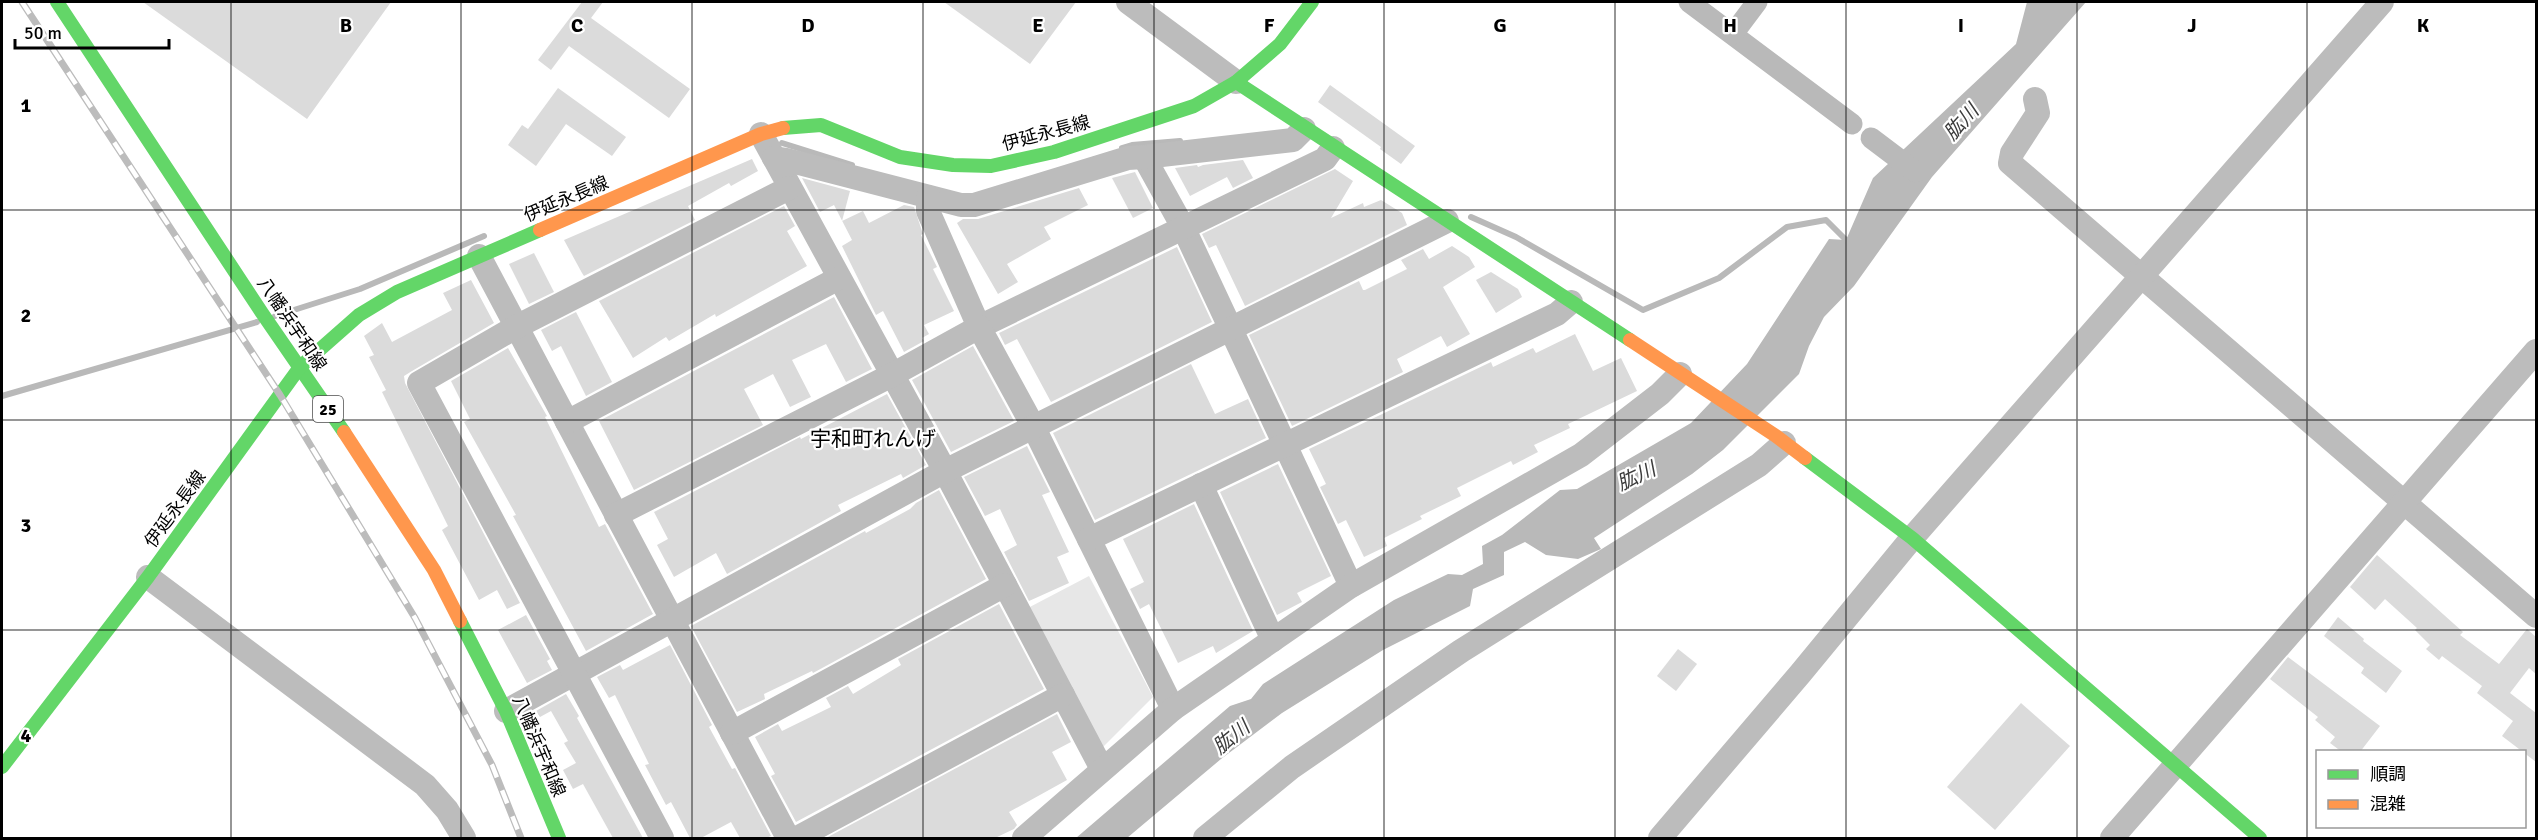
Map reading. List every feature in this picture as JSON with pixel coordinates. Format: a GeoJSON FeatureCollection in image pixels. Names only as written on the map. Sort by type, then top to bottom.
{"type":"FeatureCollection","features":[{"type":"Feature","properties":{"kind":"main road","name":"八幡浜宇和線"},"geometry":{"type":"LineString","coordinates":[[57,2],[434,570],[506,711],[559,838]]}},
{"type":"Feature","properties":{"kind":"main road","name":"伊延永長線"},"geometry":{"type":"LineString","coordinates":[[2,767],[148,577],[300,367],[359,315],[397,291],[761,134],[789,127],[821,125],[900,157],[953,165],[991,165],[1054,152],[1194,106],[1236,82],[1280,44],[1312,2]]}},
{"type":"Feature","properties":{"kind":"main road"},"geometry":{"type":"LineString","coordinates":[[1236,82],[1680,374],[1703,386],[1780,440],[1912,538],[2260,838]]}},
{"type":"Feature","properties":{"kind":"street"},"geometry":{"type":"LineString","coordinates":[[1128,2],[1236,82]]}},
{"type":"Feature","properties":{"kind":"street"},"geometry":{"type":"LineString","coordinates":[[1660,838],[1912,538],[2382,2]]}},
{"type":"Feature","properties":{"kind":"street"},"geometry":{"type":"LineString","coordinates":[[2035,99],[2038,113],[2012,153],[2010,163],[2536,616]]}},
{"type":"Feature","properties":{"kind":"street"},"geometry":{"type":"LineString","coordinates":[[774,158],[961,205],[974,205],[1128,158],[1293,140],[1305,129]]}},
{"type":"Feature","properties":{"kind":"street"},"geometry":{"type":"LineString","coordinates":[[761,134],[945,471],[1102,769]]}},
{"type":"Feature","properties":{"kind":"street"},"geometry":{"type":"LineString","coordinates":[[616,515],[892,375],[979,327],[1325,159],[1333,147]]}},
{"type":"Feature","properties":{"kind":"street"},"geometry":{"type":"LineString","coordinates":[[1144,157],[1184,229],[1351,585]]}},
{"type":"Feature","properties":{"kind":"street"},"geometry":{"type":"LineString","coordinates":[[662,838],[419,383],[516,327],[789,188]]}},
{"type":"Feature","properties":{"kind":"street"},"geometry":{"type":"LineString","coordinates":[[928,197],[928,211],[979,327],[1033,426],[1173,709]]}},
{"type":"Feature","properties":{"kind":"street"},"geometry":{"type":"LineString","coordinates":[[506,711],[945,471],[1447,221]]}},
{"type":"Feature","properties":{"kind":"street"},"geometry":{"type":"LineString","coordinates":[[479,256],[788,838]]}},
{"type":"Feature","properties":{"kind":"street"},"geometry":{"type":"LineString","coordinates":[[567,422],[839,278]]}},
{"type":"Feature","properties":{"kind":"street"},"geometry":{"type":"LineString","coordinates":[[1089,539],[1557,314],[1571,302]]}},
{"type":"Feature","properties":{"kind":"street"},"geometry":{"type":"LineString","coordinates":[[2112,838],[2536,351]]}},
{"type":"Feature","properties":{"kind":"street"},"geometry":{"type":"LineString","coordinates":[[1024,838],[1173,709],[1351,585],[1581,455],[1660,394],[1680,374]]}},
{"type":"Feature","properties":{"kind":"street"},"geometry":{"type":"LineString","coordinates":[[1205,838],[1292,767],[1452,658],[1759,465],[1780,440]]}},
{"type":"Feature","properties":{"kind":"street"},"geometry":{"type":"LineString","coordinates":[[1202,485],[1273,640]]}},
{"type":"Feature","properties":{"kind":"street"},"geometry":{"type":"LineString","coordinates":[[148,577],[425,785],[447,810],[464,838]]}},
{"type":"Feature","properties":{"kind":"street"},"geometry":{"type":"LineString","coordinates":[[732,733],[1005,585]]}},
{"type":"Feature","properties":{"kind":"street"},"geometry":{"type":"LineString","coordinates":[[796,838],[1063,695]]}},
{"type":"Feature","properties":{"kind":"shaded area"},"geometry":{"type":"Polygon","coordinates":[[[1089,576],[1153,697],[1101,749],[1026,609],[1089,576]]]}},
{"type":"Feature","properties":{"kind":"water","name":"肱川"},"geometry":{"type":"Polygon","coordinates":[[[2027,2],[2086,2],[1932,177],[1854,286],[1824,317],[1809,346],[1799,374],[1723,450],[1692,474],[1594,538],[1601,549],[1578,559],[1546,555],[1525,542],[1504,552],[1504,575],[1473,589],[1470,606],[1383,650],[1282,713],[1221,759],[1127,838],[1076,838],[1230,706],[1251,699],[1263,684],[1394,600],[1448,574],[1462,575],[1483,564],[1482,546],[1502,535],[1560,490],[1577,489],[1691,423],[1747,364],[1829,239],[1846,240],[1873,178],[2016,44],[2027,2]]]}},
{"type":"Feature","properties":{"kind":"building"},"geometry":{"type":"Polygon","coordinates":[[[143,2],[391,2],[307,119],[143,2]]]}},
{"type":"Feature","properties":{"kind":"building"},"geometry":{"type":"Polygon","coordinates":[[[582,2],[603,2],[591,18],[690,89],[669,118],[569,46],[551,70],[538,60],[582,2]]]}},
{"type":"Feature","properties":{"kind":"building"},"geometry":{"type":"Polygon","coordinates":[[[944,2],[1076,2],[1030,64],[944,2]]]}},
{"type":"Feature","properties":{"kind":"building"},"geometry":{"type":"Polygon","coordinates":[[[1330,85],[1415,146],[1401,164],[1318,102],[1330,85]]]}},
{"type":"Feature","properties":{"kind":"building"},"geometry":{"type":"Polygon","coordinates":[[[558,88],[626,137],[612,156],[566,124],[536,166],[508,145],[522,125],[528,129],[558,88]]]}},
{"type":"Feature","properties":{"kind":"building"},"geometry":{"type":"Polygon","coordinates":[[[752,159],[758,171],[731,186],[729,183],[688,206],[695,220],[584,276],[564,240],[752,159]]]}},
{"type":"Feature","properties":{"kind":"building"},"geometry":{"type":"Polygon","coordinates":[[[1243,160],[1253,178],[1233,188],[1227,177],[1190,196],[1175,168],[1197,165],[1198,167],[1243,160]]]}},
{"type":"Feature","properties":{"kind":"building"},"geometry":{"type":"Polygon","coordinates":[[[1335,169],[1353,181],[1331,218],[1363,203],[1364,207],[1381,200],[1402,213],[1407,225],[1245,306],[1216,245],[1209,248],[1202,234],[1335,169]]]}},
{"type":"Feature","properties":{"kind":"building"},"geometry":{"type":"Polygon","coordinates":[[[1135,172],[1153,208],[1133,218],[1112,178],[1135,172]]]}},
{"type":"Feature","properties":{"kind":"building"},"geometry":{"type":"Polygon","coordinates":[[[802,178],[850,191],[842,221],[834,205],[820,212],[802,178]]]}},
{"type":"Feature","properties":{"kind":"building"},"geometry":{"type":"Polygon","coordinates":[[[1079,188],[1088,205],[1044,227],[1051,239],[1007,264],[1018,282],[998,294],[957,223],[963,219],[978,219],[1079,188]]]}},
{"type":"Feature","properties":{"kind":"building"},"geometry":{"type":"Polygon","coordinates":[[[904,205],[914,207],[923,234],[921,235],[937,267],[933,269],[954,311],[924,325],[929,334],[922,338],[924,341],[904,352],[883,311],[876,315],[842,246],[852,240],[842,221],[863,211],[869,223],[904,205]]]}},
{"type":"Feature","properties":{"kind":"building"},"geometry":{"type":"Polygon","coordinates":[[[784,206],[795,226],[787,231],[807,266],[669,341],[666,337],[633,358],[599,301],[784,206]]]}},
{"type":"Feature","properties":{"kind":"building"},"geometry":{"type":"Polygon","coordinates":[[[1452,246],[1469,257],[1475,267],[1443,287],[1470,334],[1447,347],[1441,336],[1397,359],[1403,372],[1292,426],[1249,335],[1359,281],[1365,290],[1407,269],[1401,260],[1423,249],[1429,259],[1452,246]]]}},
{"type":"Feature","properties":{"kind":"building"},"geometry":{"type":"Polygon","coordinates":[[[1177,247],[1212,322],[1051,402],[1017,339],[1005,345],[999,333],[1177,247]]]}},
{"type":"Feature","properties":{"kind":"building"},"geometry":{"type":"Polygon","coordinates":[[[534,253],[554,292],[529,304],[509,264],[534,253]]]}},
{"type":"Feature","properties":{"kind":"building"},"geometry":{"type":"Polygon","coordinates":[[[1491,272],[1518,289],[1522,297],[1496,313],[1476,280],[1491,272]]]}},
{"type":"Feature","properties":{"kind":"building"},"geometry":{"type":"Polygon","coordinates":[[[471,280],[494,323],[404,376],[405,383],[520,603],[507,609],[497,590],[479,600],[442,530],[448,526],[382,392],[386,390],[369,357],[374,355],[364,336],[382,323],[392,342],[452,310],[443,293],[471,280]]]}},
{"type":"Feature","properties":{"kind":"building"},"geometry":{"type":"Polygon","coordinates":[[[834,297],[872,369],[846,382],[826,344],[792,360],[811,397],[790,407],[773,374],[744,389],[763,425],[634,490],[599,421],[834,297]]]}},
{"type":"Feature","properties":{"kind":"building"},"geometry":{"type":"Polygon","coordinates":[[[576,312],[612,382],[586,396],[561,346],[552,351],[541,330],[576,312]]]}},
{"type":"Feature","properties":{"kind":"building"},"geometry":{"type":"Polygon","coordinates":[[[1575,334],[1593,371],[1621,358],[1637,391],[1568,424],[1570,428],[1534,445],[1538,452],[1513,465],[1511,461],[1457,488],[1461,496],[1420,516],[1422,519],[1384,538],[1387,546],[1364,557],[1346,520],[1338,524],[1320,487],[1326,484],[1309,449],[1491,362],[1493,367],[1533,348],[1536,353],[1575,334]]]}},
{"type":"Feature","properties":{"kind":"building"},"geometry":{"type":"Polygon","coordinates":[[[973,346],[1014,421],[951,452],[912,380],[973,346]]]}},
{"type":"Feature","properties":{"kind":"building"},"geometry":{"type":"Polygon","coordinates":[[[508,348],[547,416],[545,417],[599,527],[605,524],[653,614],[586,651],[513,516],[516,515],[464,422],[470,419],[451,381],[508,348]]]}},
{"type":"Feature","properties":{"kind":"building"},"geometry":{"type":"Polygon","coordinates":[[[1191,364],[1215,414],[1248,399],[1266,438],[1095,520],[1053,433],[1191,364]]]}},
{"type":"Feature","properties":{"kind":"building"},"geometry":{"type":"Polygon","coordinates":[[[887,394],[926,465],[903,478],[901,474],[838,505],[841,511],[727,574],[716,553],[674,577],[657,545],[668,539],[654,512],[887,394]]]}},
{"type":"Feature","properties":{"kind":"building"},"geometry":{"type":"Polygon","coordinates":[[[1027,446],[1050,492],[1042,495],[1069,552],[1057,557],[1069,583],[1029,601],[1004,552],[1017,545],[1000,509],[985,516],[964,477],[1027,446]]]}},
{"type":"Feature","properties":{"kind":"building"},"geometry":{"type":"Polygon","coordinates":[[[1278,464],[1331,576],[1297,593],[1302,602],[1277,615],[1220,492],[1278,464]]]}},
{"type":"Feature","properties":{"kind":"building"},"geometry":{"type":"Polygon","coordinates":[[[939,490],[986,579],[813,673],[812,671],[764,694],[765,699],[737,712],[691,626],[865,531],[866,533],[910,509],[939,490]]]}},
{"type":"Feature","properties":{"kind":"building"},"geometry":{"type":"Polygon","coordinates":[[[1194,504],[1253,631],[1216,653],[1213,646],[1178,663],[1149,604],[1140,609],[1130,589],[1144,582],[1123,539],[1194,504]]]}},
{"type":"Feature","properties":{"kind":"building"},"geometry":{"type":"Polygon","coordinates":[[[2377,555],[2463,632],[2460,635],[2499,664],[2527,629],[2536,637],[2536,674],[2529,668],[2510,693],[2536,713],[2536,762],[2526,754],[2526,750],[2520,750],[2502,736],[2513,721],[2477,693],[2482,686],[2442,656],[2439,660],[2426,649],[2430,645],[2415,630],[2417,628],[2385,599],[2375,610],[2350,587],[2377,555]]]}},
{"type":"Feature","properties":{"kind":"building"},"geometry":{"type":"Polygon","coordinates":[[[999,604],[1044,689],[796,822],[771,776],[775,774],[755,737],[778,724],[782,731],[831,707],[826,698],[848,686],[853,694],[901,665],[898,659],[999,604]]]}},
{"type":"Feature","properties":{"kind":"building"},"geometry":{"type":"Polygon","coordinates":[[[526,615],[550,659],[547,661],[552,670],[527,683],[498,630],[526,615]]]}},
{"type":"Feature","properties":{"kind":"building"},"geometry":{"type":"Polygon","coordinates":[[[2338,617],[2364,639],[2363,641],[2402,671],[2386,693],[2361,673],[2364,668],[2324,636],[2338,617]]]}},
{"type":"Feature","properties":{"kind":"building"},"geometry":{"type":"Polygon","coordinates":[[[670,645],[712,725],[709,727],[732,769],[735,768],[771,836],[740,838],[731,822],[701,838],[690,838],[671,802],[666,805],[645,765],[649,764],[615,695],[609,698],[597,677],[620,665],[623,670],[670,645]]]}},
{"type":"Feature","properties":{"kind":"building"},"geometry":{"type":"Polygon","coordinates":[[[1678,649],[1697,664],[1676,691],[1657,676],[1678,649]]]}},
{"type":"Feature","properties":{"kind":"building"},"geometry":{"type":"Polygon","coordinates":[[[2288,657],[2380,726],[2362,750],[2339,750],[2330,743],[2335,737],[2315,720],[2318,717],[2270,679],[2288,657]]]}},
{"type":"Feature","properties":{"kind":"building"},"geometry":{"type":"Polygon","coordinates":[[[566,694],[643,838],[613,838],[583,784],[573,789],[563,770],[576,763],[564,743],[568,741],[551,711],[540,717],[536,711],[566,694]]]}},
{"type":"Feature","properties":{"kind":"building"},"geometry":{"type":"Polygon","coordinates":[[[2021,703],[2070,746],[1995,830],[1947,787],[2021,703]]]}},
{"type":"Feature","properties":{"kind":"building"},"geometry":{"type":"Polygon","coordinates":[[[1057,714],[1071,742],[1052,752],[1067,780],[1009,812],[1017,825],[1014,829],[995,838],[826,838],[1057,714]]]}},
{"type":"Feature","properties":{"kind":"waterway"},"geometry":{"type":"LineString","coordinates":[[1689,2],[1852,124]]}},
{"type":"Feature","properties":{"kind":"waterway"},"geometry":{"type":"LineString","coordinates":[[1733,34],[1757,2]]}},
{"type":"Feature","properties":{"kind":"waterway"},"geometry":{"type":"LineString","coordinates":[[1871,138],[1916,172]]}},
{"type":"Feature","properties":{"kind":"waterway"},"geometry":{"type":"LineString","coordinates":[[1122,148],[1180,141]]}},
{"type":"Feature","properties":{"kind":"waterway"},"geometry":{"type":"LineString","coordinates":[[782,143],[852,165]]}},
{"type":"Feature","properties":{"kind":"waterway"},"geometry":{"type":"LineString","coordinates":[[1471,217],[1516,237],[1643,310],[1719,278],[1787,227],[1826,220],[1846,240]]}},
{"type":"Feature","properties":{"kind":"waterway"},"geometry":{"type":"LineString","coordinates":[[275,316],[360,289],[484,236]]}},
{"type":"Feature","properties":{"kind":"waterway"},"geometry":{"type":"LineString","coordinates":[[2,396],[257,322]]}},
{"type":"Feature","properties":{"kind":"railway"},"geometry":{"type":"LineString","coordinates":[[22,2],[280,395],[415,618],[492,765],[521,838]]}},
{"type":"Feature","properties":{"kind":"traffic: fast"},"geometry":{"type":"LineString","coordinates":[[57,2],[262,313],[344,432]]}},
{"type":"Feature","properties":{"kind":"traffic: fast"},"geometry":{"type":"LineString","coordinates":[[783,128],[821,125],[900,157],[953,165],[991,166],[1054,152],[1194,106],[1236,82],[1280,44],[1312,2]]}},
{"type":"Feature","properties":{"kind":"traffic: fast"},"geometry":{"type":"LineString","coordinates":[[1236,82],[1630,340]]}},
{"type":"Feature","properties":{"kind":"traffic: fast"},"geometry":{"type":"LineString","coordinates":[[2,767],[148,577],[300,367],[359,315],[397,292],[540,230]]}},
{"type":"Feature","properties":{"kind":"traffic: fast"},"geometry":{"type":"LineString","coordinates":[[1805,458],[1912,538],[2260,838]]}},
{"type":"Feature","properties":{"kind":"traffic: fast"},"geometry":{"type":"LineString","coordinates":[[460,621],[506,711],[559,838]]}},
{"type":"Feature","properties":{"kind":"traffic: slow"},"geometry":{"type":"LineString","coordinates":[[540,230],[761,134],[783,128]]}},
{"type":"Feature","properties":{"kind":"traffic: slow"},"geometry":{"type":"LineString","coordinates":[[1630,340],[1776,436],[1805,458]]}},
{"type":"Feature","properties":{"kind":"traffic: slow"},"geometry":{"type":"LineString","coordinates":[[344,432],[434,570],[460,621]]}},
{"type":"Feature","properties":{"kind":"district","name":"宇和町れんげ"},"geometry":{"type":"Point","coordinates":[873,439]}}]}
